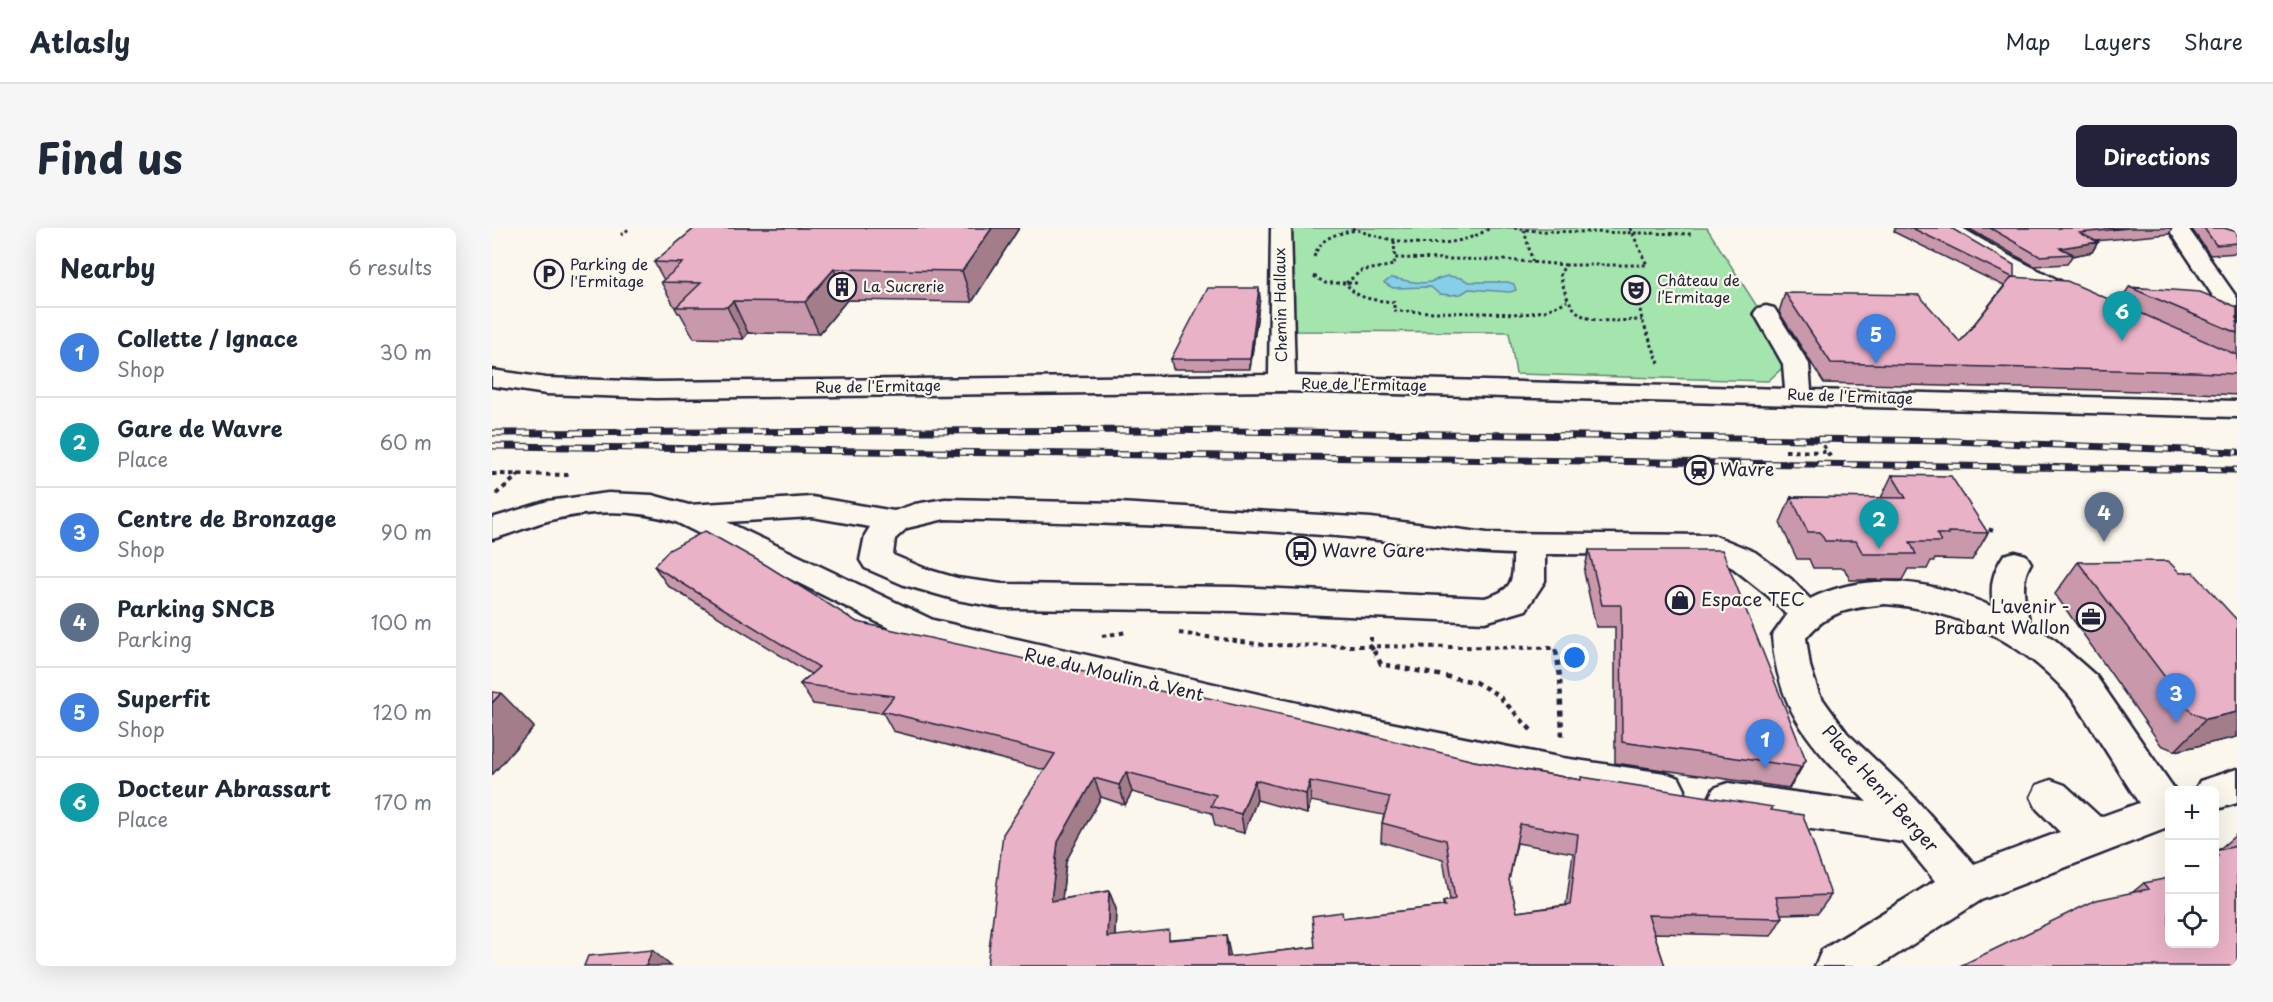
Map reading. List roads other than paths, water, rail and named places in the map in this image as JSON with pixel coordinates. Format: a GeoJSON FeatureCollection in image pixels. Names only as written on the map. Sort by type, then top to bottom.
{"type":"FeatureCollection","features":[{"type":"Feature","properties":{"kind":"street","name":"Chemin Hallaux"},"geometry":{"type":"LineString","coordinates":[[1281,228],[1282,383]]}},
{"type":"Feature","properties":{"kind":"street"},"geometry":{"type":"LineString","coordinates":[[1948,228],[2037,280],[2098,308]]}},
{"type":"Feature","properties":{"kind":"street"},"geometry":{"type":"LineString","coordinates":[[2178,228],[2237,315]]}},
{"type":"Feature","properties":{"kind":"street"},"geometry":{"type":"LineString","coordinates":[[1766,313],[1796,364],[1799,396]]}},
{"type":"Feature","properties":{"kind":"street","name":"Rue de l'Ermitage"},"geometry":{"type":"LineString","coordinates":[[492,378],[546,386],[656,390],[1282,383],[2237,409]]}},
{"type":"Feature","properties":{"kind":"street"},"geometry":{"type":"LineString","coordinates":[[492,529],[552,511],[615,502],[649,504],[687,515],[812,507],[896,521]]}},
{"type":"Feature","properties":{"kind":"street"},"geometry":{"type":"LineString","coordinates":[[1529,543],[1528,581],[1514,602],[1485,610],[1371,607],[1234,599],[1002,596],[957,589],[915,577],[876,560],[880,535],[896,521],[915,514],[945,509],[1119,513],[1258,520],[1371,528],[1487,543],[1529,543],[1713,545],[1744,560],[1779,586],[1806,615]]}},
{"type":"Feature","properties":{"kind":"street","name":"Rue du Moulin à Vent"},"geometry":{"type":"LineString","coordinates":[[687,515],[925,631],[1341,728],[1563,774],[1809,813],[1915,826]]}},
{"type":"Feature","properties":{"kind":"street"},"geometry":{"type":"LineString","coordinates":[[2014,630],[2007,583],[2010,569],[2015,563]]}},
{"type":"Feature","properties":{"kind":"street","name":"Place Henri Berger"},"geometry":{"type":"LineString","coordinates":[[2165,806],[2084,686],[2043,649],[2014,630],[1963,607],[1911,594],[1885,592],[1840,598],[1806,615],[1789,636],[1792,666],[1803,699],[1834,744],[1896,805],[1966,886],[2165,811]]}},
{"type":"Feature","properties":{"kind":"street"},"geometry":{"type":"LineString","coordinates":[[2051,797],[2094,838]]}},
{"type":"Feature","properties":{"kind":"street"},"geometry":{"type":"LineString","coordinates":[[1838,966],[1966,886]]}},
{"type":"Feature","properties":{"kind":"water"},"geometry":{"type":"Polygon","coordinates":[[[1448,276],[1469,282],[1508,282],[1514,284],[1516,290],[1510,292],[1469,289],[1461,294],[1451,295],[1439,294],[1431,287],[1393,288],[1384,283],[1391,278],[1425,283],[1448,276]]]}},
{"type":"Feature","properties":{"kind":"railway"},"geometry":{"type":"LineString","coordinates":[[492,433],[1159,430],[1952,441],[2237,452]]}},
{"type":"Feature","properties":{"kind":"railway"},"geometry":{"type":"LineString","coordinates":[[492,446],[2237,470]]}},
{"type":"Feature","properties":{"kind":"place","name":"Parking de l'Ermitage"},"geometry":{"type":"Point","coordinates":[549,274]}},
{"type":"Feature","properties":{"kind":"place","name":"La Sucrerie"},"geometry":{"type":"Point","coordinates":[842,287]}},
{"type":"Feature","properties":{"kind":"place","name":"Château de l’Ermitage"},"geometry":{"type":"Point","coordinates":[1636,290]}},
{"type":"Feature","properties":{"kind":"place","name":"Docteur Abrassart"},"geometry":{"type":"Point","coordinates":[2122,341]}},
{"type":"Feature","properties":{"kind":"place","name":"Superfit"},"geometry":{"type":"Point","coordinates":[1876,364]}},
{"type":"Feature","properties":{"kind":"place","name":"Wavre"},"geometry":{"type":"Point","coordinates":[1699,470]}},
{"type":"Feature","properties":{"kind":"place","name":"Parking SNCB"},"geometry":{"type":"Point","coordinates":[2104,542]}},
{"type":"Feature","properties":{"kind":"place","name":"Gare de Wavre"},"geometry":{"type":"Point","coordinates":[1879,549]}},
{"type":"Feature","properties":{"kind":"place","name":"Wavre Gare"},"geometry":{"type":"Point","coordinates":[1301,551]}},
{"type":"Feature","properties":{"kind":"place","name":"Espace TEC"},"geometry":{"type":"Point","coordinates":[1680,600]}},
{"type":"Feature","properties":{"kind":"place","name":"L'avenir - Brabant Wallon"},"geometry":{"type":"Point","coordinates":[2091,617]}},
{"type":"Feature","properties":{"kind":"place","name":"Centre de Bronzage"},"geometry":{"type":"Point","coordinates":[2176,723]}},
{"type":"Feature","properties":{"kind":"place","name":"Collette / Ignace"},"geometry":{"type":"Point","coordinates":[1765,769]}}]}
